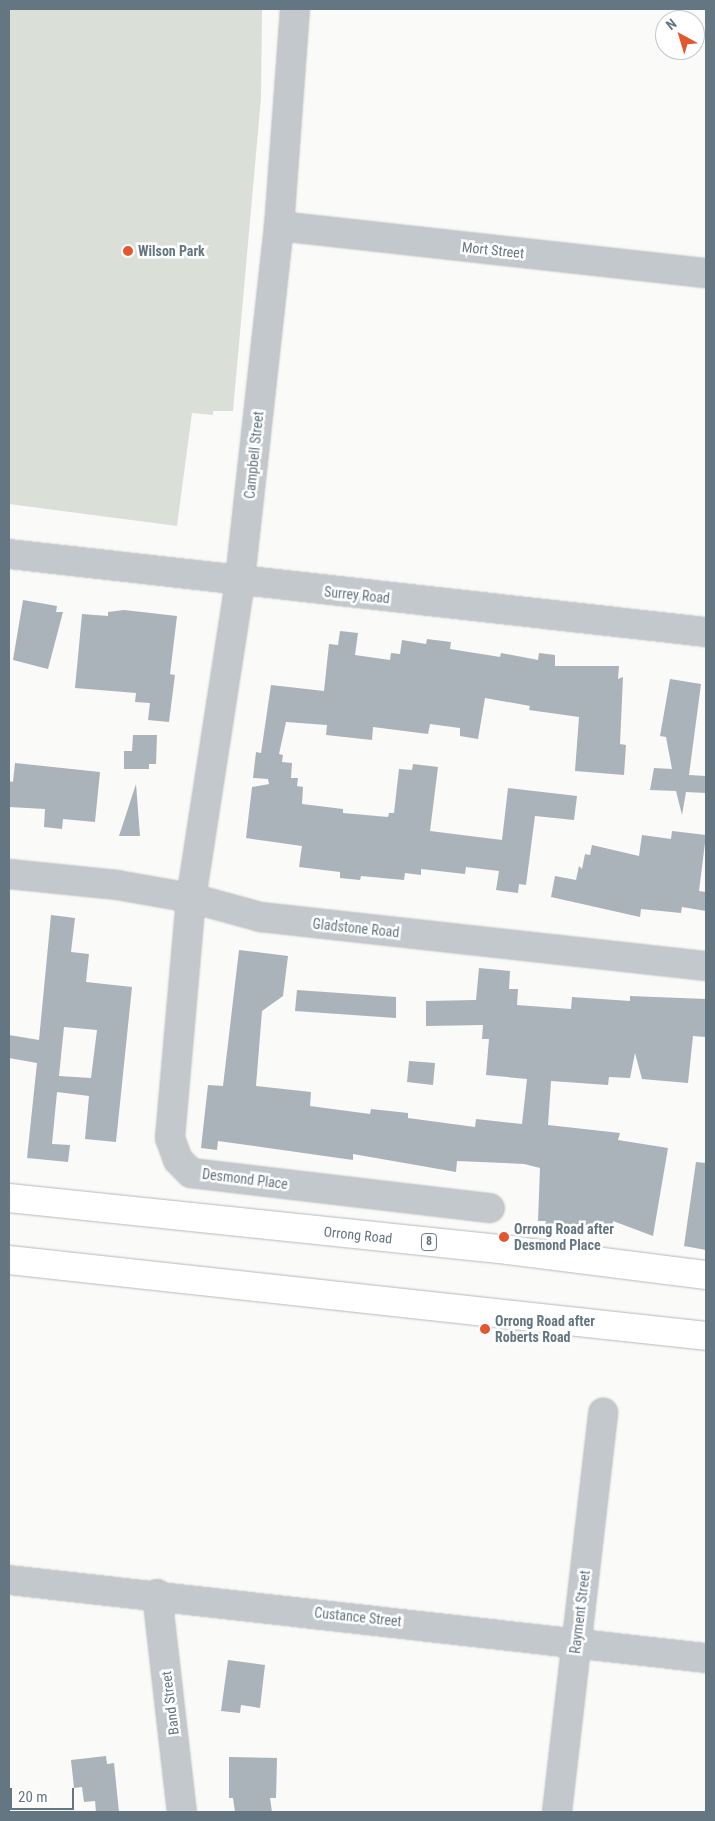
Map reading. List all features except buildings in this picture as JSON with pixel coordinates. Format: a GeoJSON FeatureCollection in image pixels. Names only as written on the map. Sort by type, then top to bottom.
{"type":"FeatureCollection","features":[{"type":"Feature","properties":{"kind":"highway","name":"Orrong Road"},"geometry":{"type":"LineString","coordinates":[[9,1198],[508,1250],[706,1275]]}},
{"type":"Feature","properties":{"kind":"highway"},"geometry":{"type":"LineString","coordinates":[[9,1260],[706,1336]]}},
{"type":"Feature","properties":{"kind":"street","name":"Campbell Street"},"geometry":{"type":"LineString","coordinates":[[191,898],[240,582],[279,226],[295,9]]}},
{"type":"Feature","properties":{"kind":"street","name":"Mort Street"},"geometry":{"type":"LineString","coordinates":[[279,226],[706,273]]}},
{"type":"Feature","properties":{"kind":"street","name":"Surrey Road"},"geometry":{"type":"LineString","coordinates":[[9,554],[240,582],[706,632]]}},
{"type":"Feature","properties":{"kind":"street","name":"Gladstone Road"},"geometry":{"type":"LineString","coordinates":[[9,874],[117,885],[191,898],[261,917],[706,966]]}},
{"type":"Feature","properties":{"kind":"street","name":"Desmond Place"},"geometry":{"type":"LineString","coordinates":[[191,898],[170,1138],[178,1160],[191,1173],[490,1208]]}},
{"type":"Feature","properties":{"kind":"street","name":"Rayment Street"},"geometry":{"type":"LineString","coordinates":[[557,1812],[603,1412]]}},
{"type":"Feature","properties":{"kind":"street","name":"Custance Street"},"geometry":{"type":"LineString","coordinates":[[9,1580],[157,1594],[706,1658]]}},
{"type":"Feature","properties":{"kind":"street","name":"Band Street"},"geometry":{"type":"LineString","coordinates":[[157,1594],[182,1812]]}},
{"type":"Feature","properties":{"kind":"shaded area","name":"Wilson Park"},"geometry":{"type":"Polygon","coordinates":[[[9,9],[262,9],[261,98],[233,411],[213,411],[213,415],[192,413],[177,526],[9,504],[9,9]]]}},
{"type":"Feature","properties":{"kind":"place","name":"Wilson Park"},"geometry":{"type":"Point","coordinates":[128,251]}},
{"type":"Feature","properties":{"kind":"place","name":"Orrong Road after Desmond Place"},"geometry":{"type":"Point","coordinates":[504,1237]}},
{"type":"Feature","properties":{"kind":"place","name":"Orrong Road after Roberts Road"},"geometry":{"type":"Point","coordinates":[485,1329]}}]}
